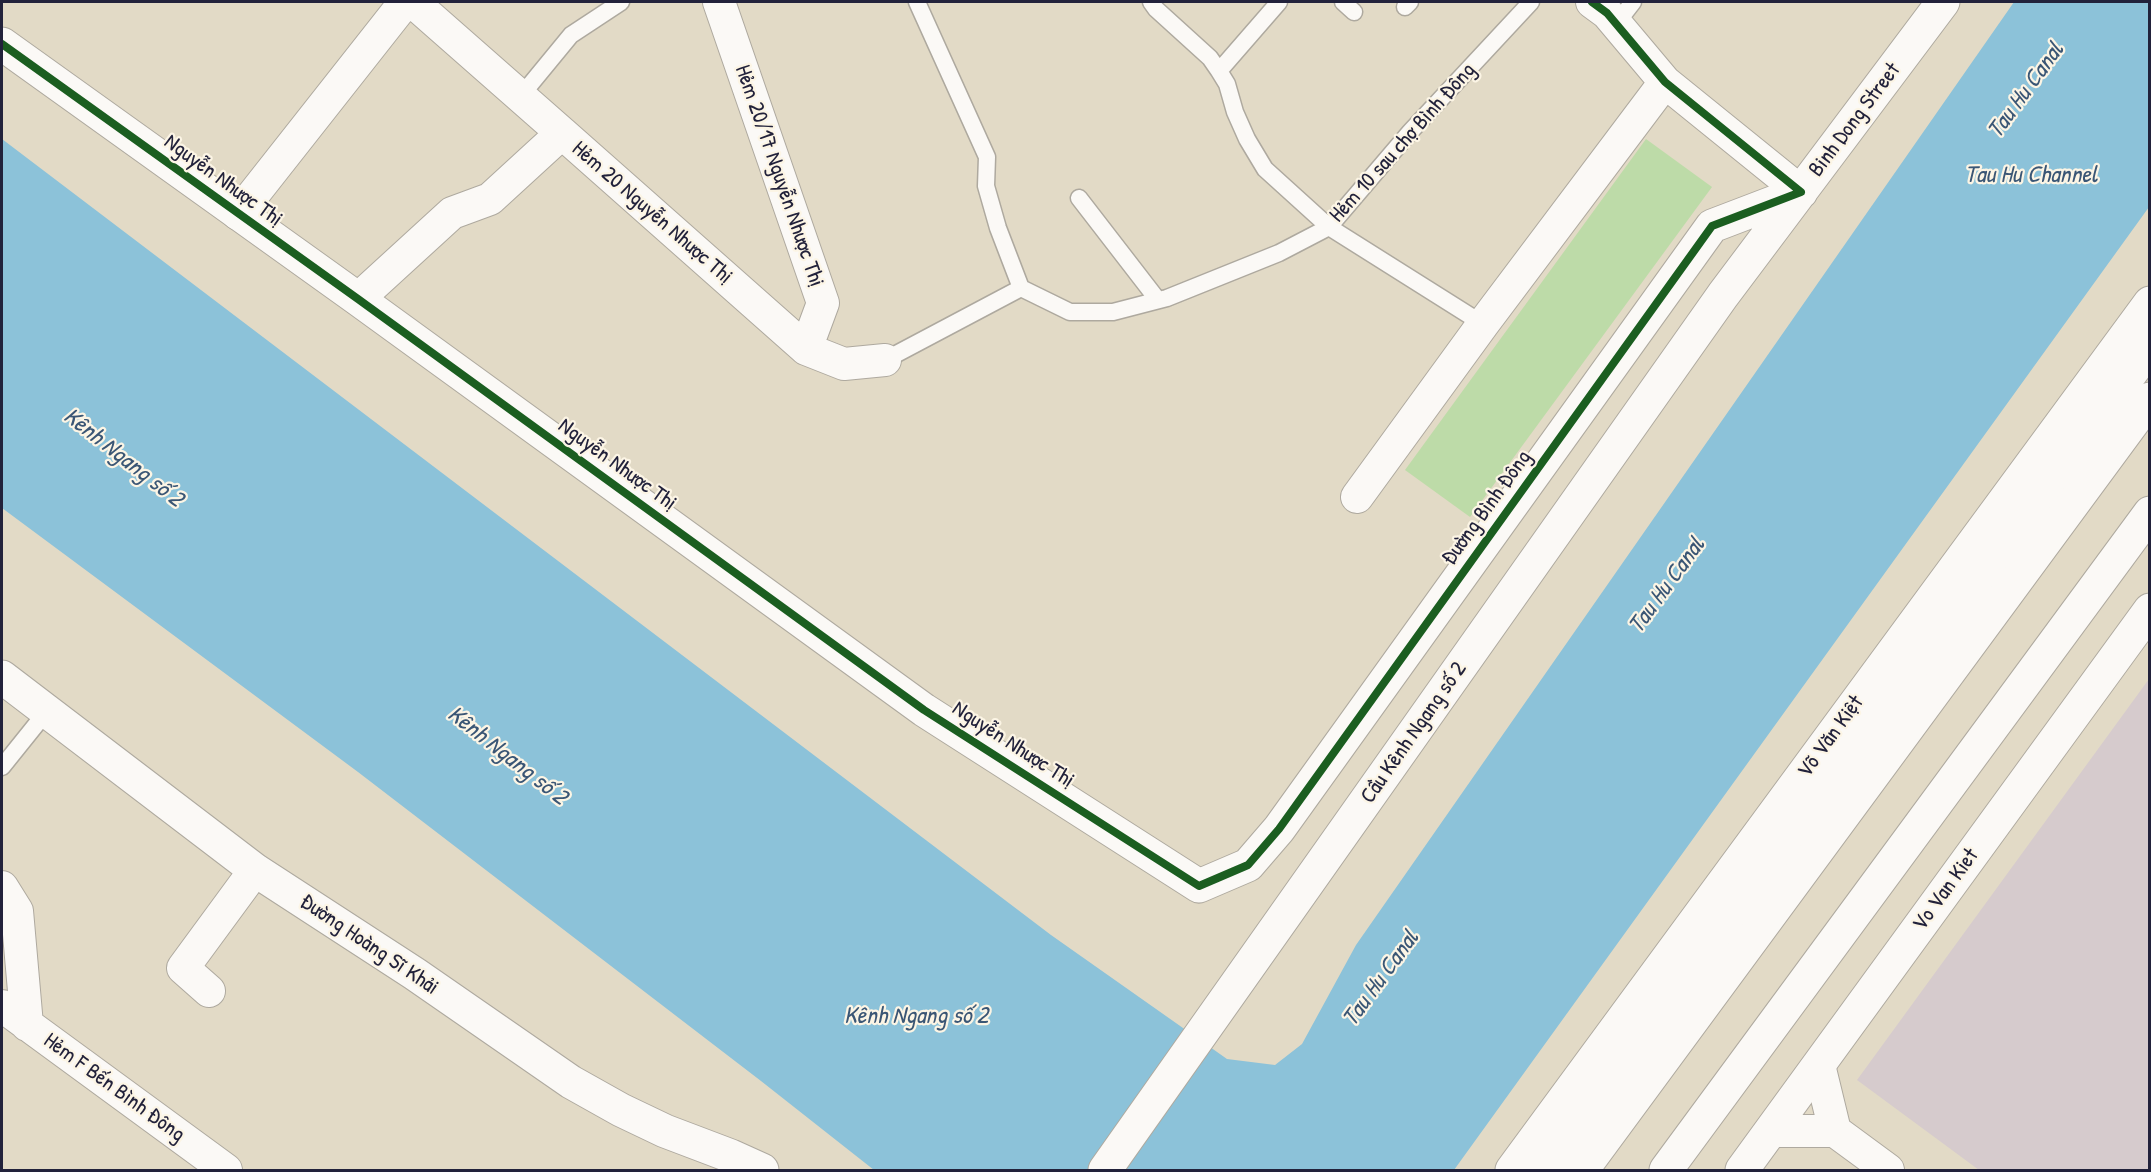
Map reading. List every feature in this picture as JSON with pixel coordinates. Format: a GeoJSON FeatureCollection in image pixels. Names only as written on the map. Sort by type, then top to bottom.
{"type":"FeatureCollection","features":[{"type":"Feature","properties":{"kind":"main road","name":"Binh Dong Street"},"geometry":{"type":"LineString","coordinates":[[1723,295],[1943,2]]}},
{"type":"Feature","properties":{"kind":"main road","name":"Nguyễn Nhược Thị"},"geometry":{"type":"LineString","coordinates":[[2,45],[358,299],[924,710],[1198,886],[1223,876]]}},
{"type":"Feature","properties":{"kind":"main road","name":"Đường Bình Đông"},"geometry":{"type":"LineString","coordinates":[[1223,876],[1248,865],[1279,829],[1712,226],[1801,192]]}},
{"type":"Feature","properties":{"kind":"main road","name":"Cầu Kênh Ngang số 2"},"geometry":{"type":"LineString","coordinates":[[1105,1170],[1723,295]]}},
{"type":"Feature","properties":{"kind":"main road","name":"Võ Văn Kiệt"},"geometry":{"type":"LineString","coordinates":[[1512,1170],[2150,303]]}},
{"type":"Feature","properties":{"kind":"main road","name":"Võ Văn Kiệt"},"geometry":{"type":"LineString","coordinates":[[1545,1170],[2150,346]]}},
{"type":"Feature","properties":{"kind":"main road"},"geometry":{"type":"LineString","coordinates":[[1582,1170],[2150,399]]}},
{"type":"Feature","properties":{"kind":"main road"},"geometry":{"type":"LineString","coordinates":[[1666,1170],[2150,513]]}},
{"type":"Feature","properties":{"kind":"main road","name":"Vo Van Kiet"},"geometry":{"type":"LineString","coordinates":[[1742,1170],[2150,610]]}},
{"type":"Feature","properties":{"kind":"main road","name":"Đường Hoàng Sĩ Khải"},"geometry":{"type":"LineString","coordinates":[[2,677],[255,870],[415,974],[571,1082],[665,1131],[762,1170]]}},
{"type":"Feature","properties":{"kind":"street"},"geometry":{"type":"LineString","coordinates":[[238,214],[405,2]]}},
{"type":"Feature","properties":{"kind":"street"},"geometry":{"type":"LineString","coordinates":[[413,2],[562,133]]}},
{"type":"Feature","properties":{"kind":"street","name":"Hẻm 20/17 Nguyễn Nhược Thị"},"geometry":{"type":"LineString","coordinates":[[719,2],[823,303],[806,349]]}},
{"type":"Feature","properties":{"kind":"street"},"geometry":{"type":"LineString","coordinates":[[1592,2],[1607,13],[1625,13],[1665,82],[1801,192]]}},
{"type":"Feature","properties":{"kind":"street"},"geometry":{"type":"LineString","coordinates":[[1357,497],[1483,324],[1665,82]]}},
{"type":"Feature","properties":{"kind":"street","name":"Hẻm 20 Nguyễn Nhược Thị"},"geometry":{"type":"LineString","coordinates":[[358,299],[452,213],[490,199],[562,133],[806,349]]}},
{"type":"Feature","properties":{"kind":"street"},"geometry":{"type":"LineString","coordinates":[[806,349],[844,364],[885,360]]}},
{"type":"Feature","properties":{"kind":"street"},"geometry":{"type":"LineString","coordinates":[[208,991],[183,968],[255,870]]}},
{"type":"Feature","properties":{"kind":"street"},"geometry":{"type":"LineString","coordinates":[[2,886],[17,911],[27,1025]]}},
{"type":"Feature","properties":{"kind":"street","name":"Hẻm F Bến Bình Đông"},"geometry":{"type":"LineString","coordinates":[[2,1006],[226,1170]]}},
{"type":"Feature","properties":{"kind":"street"},"geometry":{"type":"LineString","coordinates":[[1819,1065],[1834,1131]]}},
{"type":"Feature","properties":{"kind":"street"},"geometry":{"type":"LineString","coordinates":[[1771,1131],[1834,1131],[1888,1170]]}},
{"type":"Feature","properties":{"kind":"lane"},"geometry":{"type":"LineString","coordinates":[[520,97],[571,35],[621,2]]}},
{"type":"Feature","properties":{"kind":"lane"},"geometry":{"type":"LineString","coordinates":[[885,360],[1020,288],[998,228],[986,186],[987,157],[917,2]]}},
{"type":"Feature","properties":{"kind":"lane"},"geometry":{"type":"LineString","coordinates":[[1151,2],[1210,58],[1219,71],[1227,84],[1235,112],[1247,139],[1265,169],[1329,227],[1483,324]]}},
{"type":"Feature","properties":{"kind":"lane"},"geometry":{"type":"LineString","coordinates":[[1219,71],[1279,2]]}},
{"type":"Feature","properties":{"kind":"lane","name":"Hẻm 10 sau chợ Bình Đông"},"geometry":{"type":"LineString","coordinates":[[1020,288],[1070,312],[1113,312],[1167,298],[1279,253],[1329,227],[1410,132],[1531,2]]}},
{"type":"Feature","properties":{"kind":"lane"},"geometry":{"type":"LineString","coordinates":[[1079,198],[1157,299]]}},
{"type":"Feature","properties":{"kind":"lane"},"geometry":{"type":"LineString","coordinates":[[2,767],[47,711]]}},
{"type":"Feature","properties":{"kind":"shaded area"},"geometry":{"type":"Polygon","coordinates":[[[2149,679],[2149,1170],[1979,1170],[1857,1080],[2149,679]]]}},
{"type":"Feature","properties":{"kind":"green space"},"geometry":{"type":"Polygon","coordinates":[[[1646,139],[1712,187],[1470,517],[1405,470],[1646,139]]]}},
{"type":"Feature","properties":{"kind":"water"},"geometry":{"type":"Polygon","coordinates":[[[2014,2],[2149,2],[2149,207],[1454,1170],[874,1170],[358,772],[2,508],[2,139],[1051,935],[1227,1059],[1275,1065],[1302,1044],[1356,945],[2014,2]]]}},
{"type":"Feature","properties":{"kind":"cycle path"},"geometry":{"type":"LineString","coordinates":[[2,44],[924,710],[1199,886],[1248,865],[1279,829],[1712,226],[1801,192],[1665,82],[1607,13],[1592,2]]}},
{"type":"Feature","properties":{"kind":"water label","name":"Tau Hu Canal"},"geometry":{"type":"Point","coordinates":[2026,91]}},
{"type":"Feature","properties":{"kind":"water label","name":"Tau Hu Channel"},"geometry":{"type":"Point","coordinates":[2031,176]}},
{"type":"Feature","properties":{"kind":"water label","name":"Kênh Ngang số 2"},"geometry":{"type":"Point","coordinates":[123,458]}},
{"type":"Feature","properties":{"kind":"water label","name":"Tau Hu Canal"},"geometry":{"type":"Point","coordinates":[1667,586]}},
{"type":"Feature","properties":{"kind":"water label","name":"Kênh Ngang số 2"},"geometry":{"type":"Point","coordinates":[507,756]}},
{"type":"Feature","properties":{"kind":"water label","name":"Tau Hu Canal"},"geometry":{"type":"Point","coordinates":[1381,979]}},
{"type":"Feature","properties":{"kind":"water label","name":"Kênh Ngang số 2"},"geometry":{"type":"Point","coordinates":[916,1017]}}]}
